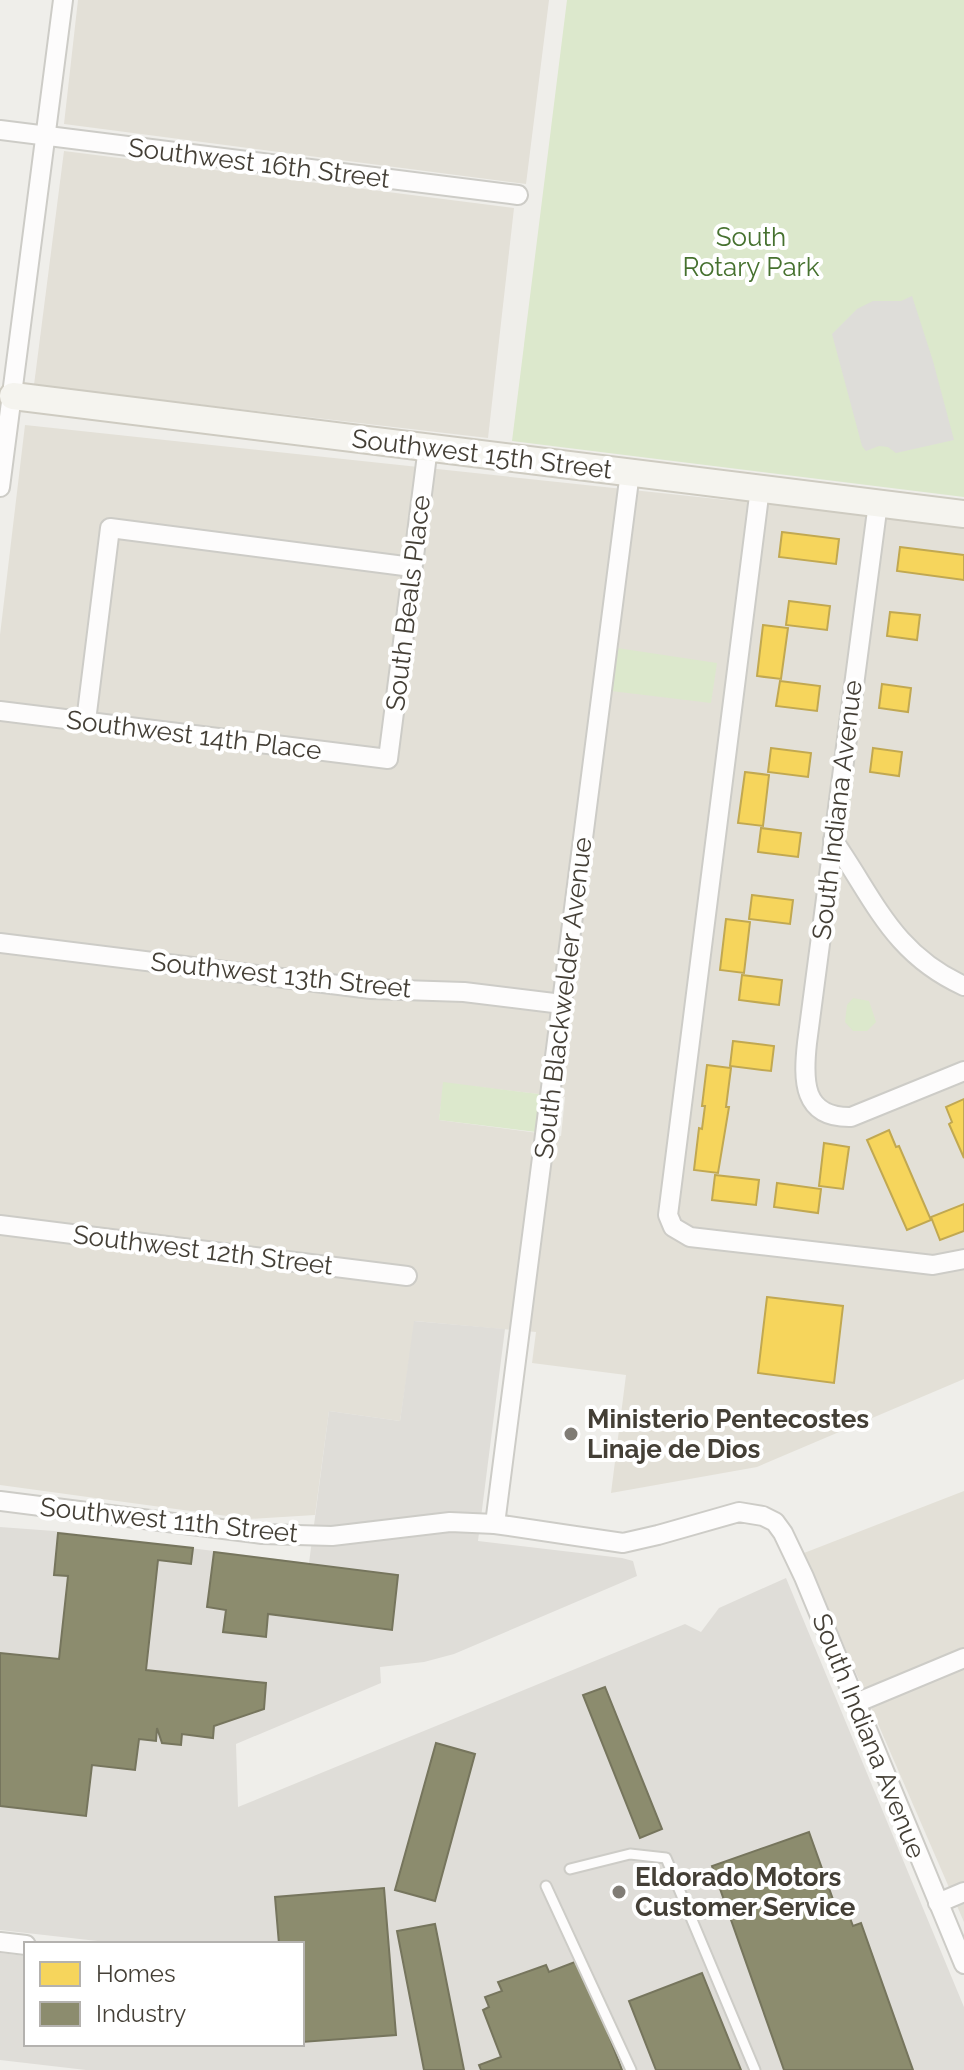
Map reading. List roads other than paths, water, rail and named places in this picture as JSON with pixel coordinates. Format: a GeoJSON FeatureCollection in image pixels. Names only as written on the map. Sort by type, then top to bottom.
{"type":"FeatureCollection","features":[{"type":"Feature","properties":{"kind":"street"},"geometry":{"type":"LineString","coordinates":[[0,487],[7,395],[63,0]]}},
{"type":"Feature","properties":{"kind":"street","name":"Southwest 16th Street"},"geometry":{"type":"LineString","coordinates":[[0,130],[518,195]]}},
{"type":"Feature","properties":{"kind":"street","name":"Southwest 15th Street"},"geometry":{"type":"LineString","coordinates":[[7,395],[964,514]]}},
{"type":"Feature","properties":{"kind":"street","name":"South Beals Place"},"geometry":{"type":"LineString","coordinates":[[388,759],[428,447]]}},
{"type":"Feature","properties":{"kind":"street","name":"South Blackwelder Avenue"},"geometry":{"type":"LineString","coordinates":[[495,1524],[630,472]]}},
{"type":"Feature","properties":{"kind":"street"},"geometry":{"type":"LineString","coordinates":[[760,488],[668,1215],[673,1227],[690,1237],[933,1265],[964,1259]]}},
{"type":"Feature","properties":{"kind":"street","name":"South Indiana Avenue"},"geometry":{"type":"LineString","coordinates":[[878,503],[804,1069],[809,1096],[823,1112],[851,1117],[964,1071]]}},
{"type":"Feature","properties":{"kind":"street"},"geometry":{"type":"LineString","coordinates":[[86,721],[110,528],[412,567]]}},
{"type":"Feature","properties":{"kind":"street","name":"Southwest 14th Place"},"geometry":{"type":"LineString","coordinates":[[0,711],[388,759]]}},
{"type":"Feature","properties":{"kind":"street"},"geometry":{"type":"LineString","coordinates":[[833,840],[892,932],[923,962],[964,986]]}},
{"type":"Feature","properties":{"kind":"street","name":"Southwest 13th Street"},"geometry":{"type":"LineString","coordinates":[[0,943],[371,989],[464,992],[562,1004]]}},
{"type":"Feature","properties":{"kind":"street","name":"Southwest 12th Street"},"geometry":{"type":"LineString","coordinates":[[0,1225],[407,1276]]}},
{"type":"Feature","properties":{"kind":"street","name":"Southwest 11th Street"},"geometry":{"type":"LineString","coordinates":[[0,1501],[262,1534],[360,1533],[450,1522],[495,1524],[623,1543],[739,1512],[763,1516]]}},
{"type":"Feature","properties":{"kind":"street","name":"South Indiana Avenue"},"geometry":{"type":"LineString","coordinates":[[763,1516],[775,1522],[783,1533],[964,1964]]}},
{"type":"Feature","properties":{"kind":"street"},"geometry":{"type":"LineString","coordinates":[[856,1703],[964,1658]]}},
{"type":"Feature","properties":{"kind":"street"},"geometry":{"type":"LineString","coordinates":[[938,1903],[964,1892]]}},
{"type":"Feature","properties":{"kind":"street"},"geometry":{"type":"LineString","coordinates":[[0,1942],[24,1945]]}},
{"type":"Feature","properties":{"kind":"lane"},"geometry":{"type":"LineString","coordinates":[[570,1869],[630,1854],[666,1858],[755,2070]]}},
{"type":"Feature","properties":{"kind":"lane"},"geometry":{"type":"LineString","coordinates":[[546,1886],[631,2070]]}},
{"type":"Feature","properties":{"kind":"place","name":"Ministerio Pentecostes Linaje de Dios"},"geometry":{"type":"Point","coordinates":[571,1434]}},
{"type":"Feature","properties":{"kind":"place","name":"Eldorado Motors Customer Service"},"geometry":{"type":"Point","coordinates":[619,1892]}},
{"type":"Feature","properties":{"kind":"park label","name":"South Rotary Park"},"geometry":{"type":"Point","coordinates":[751,252]}}]}
